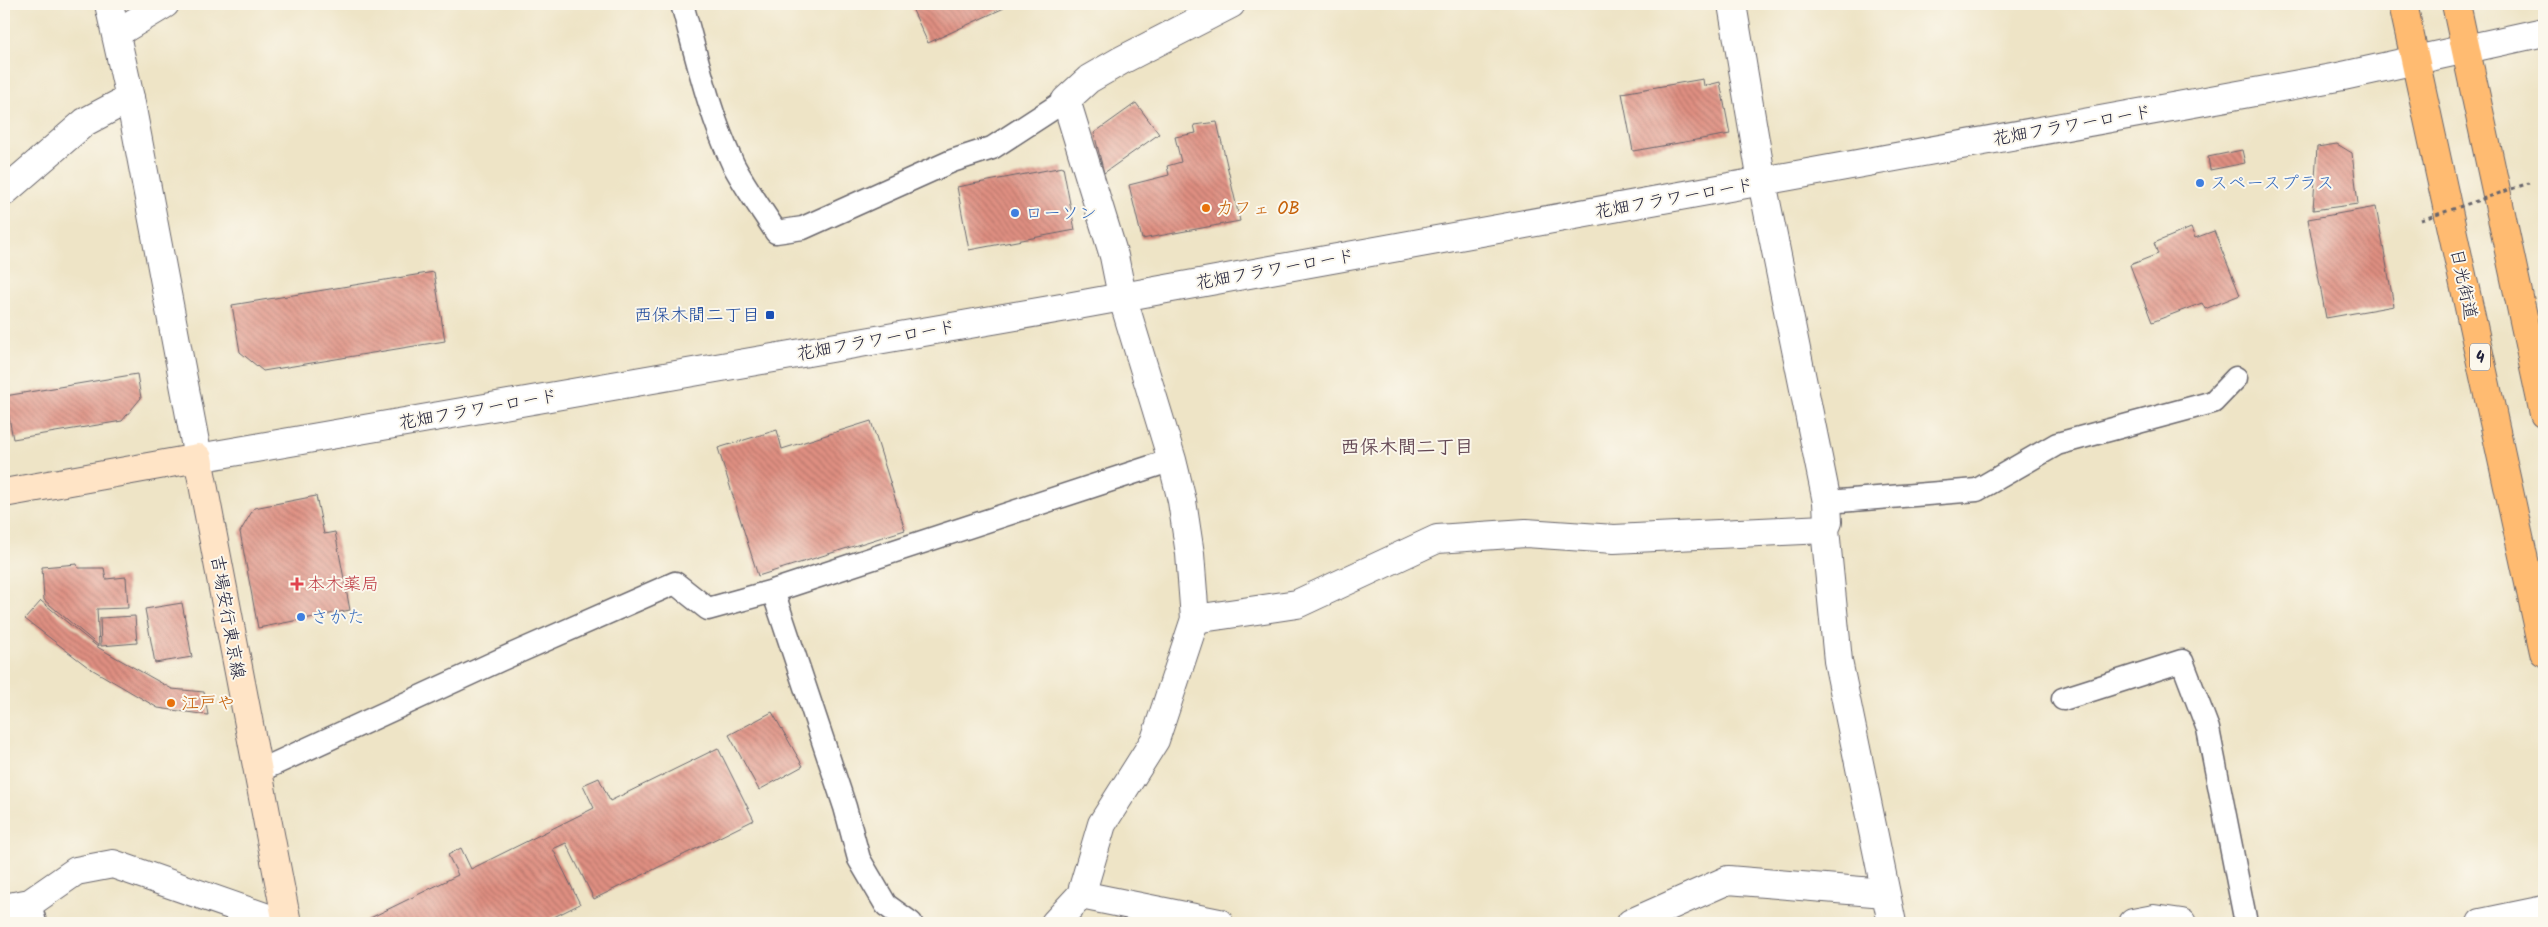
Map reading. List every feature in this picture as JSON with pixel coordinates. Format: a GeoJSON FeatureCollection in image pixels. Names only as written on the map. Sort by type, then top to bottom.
{"type":"FeatureCollection","features":[{"type":"Feature","properties":{"kind":"highway","name":"日光街道"},"geometry":{"type":"LineString","coordinates":[[2402,4],[2544,652]]}},
{"type":"Feature","properties":{"kind":"highway"},"geometry":{"type":"LineString","coordinates":[[2456,4],[2544,414]]}},
{"type":"Feature","properties":{"kind":"main road","name":"花畑フラワーロード"},"geometry":{"type":"LineString","coordinates":[[4,493],[198,458]]}},
{"type":"Feature","properties":{"kind":"main road","name":"吉場安行東京線"},"geometry":{"type":"LineString","coordinates":[[198,458],[287,923]]}},
{"type":"Feature","properties":{"kind":"street"},"geometry":{"type":"LineString","coordinates":[[109,4],[130,98],[198,458]]}},
{"type":"Feature","properties":{"kind":"street"},"geometry":{"type":"LineString","coordinates":[[117,33],[165,4]]}},
{"type":"Feature","properties":{"kind":"street"},"geometry":{"type":"LineString","coordinates":[[1055,923],[1080,895],[1102,824],[1155,740],[1195,619],[1190,554],[1182,501],[1172,460],[1122,296],[1114,256],[1066,100],[1089,79],[1231,4]]}},
{"type":"Feature","properties":{"kind":"street"},"geometry":{"type":"LineString","coordinates":[[1732,4],[1762,182],[1827,502],[1828,522],[1825,530],[1838,661],[1892,923]]}},
{"type":"Feature","properties":{"kind":"street","name":"花畑フラワーロード"},"geometry":{"type":"LineString","coordinates":[[198,458],[1762,182],[2415,62],[2544,32]]}},
{"type":"Feature","properties":{"kind":"street"},"geometry":{"type":"LineString","coordinates":[[4,192],[85,122],[130,98]]}},
{"type":"Feature","properties":{"kind":"street"},"geometry":{"type":"LineString","coordinates":[[1195,619],[1297,604],[1437,539],[1526,533],[1614,539],[1825,530]]}},
{"type":"Feature","properties":{"kind":"street"},"geometry":{"type":"LineString","coordinates":[[4,908],[33,913],[76,871],[113,864],[282,923]]}},
{"type":"Feature","properties":{"kind":"street"},"geometry":{"type":"LineString","coordinates":[[1631,923],[1728,880],[1885,893]]}},
{"type":"Feature","properties":{"kind":"street"},"geometry":{"type":"LineString","coordinates":[[1080,895],[1219,923]]}},
{"type":"Feature","properties":{"kind":"street"},"geometry":{"type":"LineString","coordinates":[[2482,923],[2544,910]]}},
{"type":"Feature","properties":{"kind":"street"},"geometry":{"type":"LineString","coordinates":[[2133,923],[2154,919],[2182,923]]}},
{"type":"Feature","properties":{"kind":"lane"},"geometry":{"type":"LineString","coordinates":[[682,4],[718,128],[734,166],[776,232],[803,228],[952,161],[992,148],[1066,100]]}},
{"type":"Feature","properties":{"kind":"lane"},"geometry":{"type":"LineString","coordinates":[[1827,502],[1977,490],[2057,444],[2213,402],[2236,378]]}},
{"type":"Feature","properties":{"kind":"lane"},"geometry":{"type":"LineString","coordinates":[[257,772],[500,660],[675,583],[708,609],[773,591],[1172,460]]}},
{"type":"Feature","properties":{"kind":"lane"},"geometry":{"type":"LineString","coordinates":[[773,591],[845,807],[859,859],[886,905],[911,923]]}},
{"type":"Feature","properties":{"kind":"lane"},"geometry":{"type":"LineString","coordinates":[[2063,699],[2182,661],[2208,729],[2246,923]]}},
{"type":"Feature","properties":{"kind":"path"},"geometry":{"type":"LineString","coordinates":[[2421,220],[2529,184]]}},
{"type":"Feature","properties":{"kind":"building"},"geometry":{"type":"Polygon","coordinates":[[[910,4],[1003,4],[1004,8],[928,43],[910,4]]]}},
{"type":"Feature","properties":{"kind":"building"},"geometry":{"type":"Polygon","coordinates":[[[1703,79],[1704,86],[1720,82],[1730,134],[1633,151],[1622,93],[1703,79]]]}},
{"type":"Feature","properties":{"kind":"building"},"geometry":{"type":"Polygon","coordinates":[[[1136,103],[1159,134],[1104,173],[1094,133],[1136,103]]]}},
{"type":"Feature","properties":{"kind":"building"},"geometry":{"type":"Polygon","coordinates":[[[1217,122],[1240,221],[1142,239],[1129,185],[1169,175],[1167,166],[1181,162],[1175,137],[1196,133],[1194,125],[1217,122]]]}},
{"type":"Feature","properties":{"kind":"building"},"geometry":{"type":"Polygon","coordinates":[[[2337,144],[2352,153],[2358,204],[2313,210],[2317,147],[2337,144]]]}},
{"type":"Feature","properties":{"kind":"building"},"geometry":{"type":"Polygon","coordinates":[[[2242,150],[2245,163],[2210,170],[2208,157],[2242,150]]]}},
{"type":"Feature","properties":{"kind":"building"},"geometry":{"type":"Polygon","coordinates":[[[1063,167],[1075,230],[969,250],[957,187],[1063,167]]]}},
{"type":"Feature","properties":{"kind":"building"},"geometry":{"type":"Polygon","coordinates":[[[2376,207],[2394,306],[2326,318],[2308,219],[2376,207]]]}},
{"type":"Feature","properties":{"kind":"building"},"geometry":{"type":"Polygon","coordinates":[[[2191,228],[2195,238],[2214,231],[2240,295],[2205,309],[2202,303],[2152,322],[2130,265],[2158,254],[2154,243],[2191,228]]]}},
{"type":"Feature","properties":{"kind":"building"},"geometry":{"type":"Polygon","coordinates":[[[434,272],[445,341],[263,371],[240,352],[232,305],[434,272]]]}},
{"type":"Feature","properties":{"kind":"building"},"geometry":{"type":"Polygon","coordinates":[[[137,374],[141,398],[122,421],[13,439],[5,396],[137,374]]]}},
{"type":"Feature","properties":{"kind":"building"},"geometry":{"type":"Polygon","coordinates":[[[871,421],[905,530],[758,576],[718,448],[777,430],[782,449],[871,421]]]}},
{"type":"Feature","properties":{"kind":"building"},"geometry":{"type":"Polygon","coordinates":[[[316,496],[324,534],[335,532],[350,610],[258,628],[240,532],[254,508],[316,496]]]}},
{"type":"Feature","properties":{"kind":"building"},"geometry":{"type":"Polygon","coordinates":[[[77,564],[78,568],[104,568],[106,579],[126,577],[128,608],[97,609],[99,646],[44,600],[42,567],[77,564]]]}},
{"type":"Feature","properties":{"kind":"building"},"geometry":{"type":"Polygon","coordinates":[[[41,601],[99,648],[172,689],[204,692],[208,715],[158,708],[88,667],[25,619],[41,601]]]}},
{"type":"Feature","properties":{"kind":"building"},"geometry":{"type":"Polygon","coordinates":[[[182,603],[192,657],[155,663],[145,609],[182,603]]]}},
{"type":"Feature","properties":{"kind":"building"},"geometry":{"type":"Polygon","coordinates":[[[135,616],[137,643],[101,646],[100,618],[135,616]]]}},
{"type":"Feature","properties":{"kind":"building"},"geometry":{"type":"Polygon","coordinates":[[[772,712],[803,766],[759,790],[729,735],[772,712]]]}},
{"type":"Feature","properties":{"kind":"building"},"geometry":{"type":"Polygon","coordinates":[[[718,748],[754,820],[594,899],[566,843],[553,849],[580,904],[542,923],[360,923],[458,875],[448,855],[461,848],[471,869],[594,808],[583,785],[599,778],[610,801],[718,748]]]}},
{"type":"Feature","properties":{"kind":"place","name":"スペースプラス"},"geometry":{"type":"Point","coordinates":[2200,183]}},
{"type":"Feature","properties":{"kind":"place","name":"カフェ OB"},"geometry":{"type":"Point","coordinates":[1206,208]}},
{"type":"Feature","properties":{"kind":"place","name":"ローソン"},"geometry":{"type":"Point","coordinates":[1015,213]}},
{"type":"Feature","properties":{"kind":"place","name":"西保木間二丁目"},"geometry":{"type":"Point","coordinates":[770,315]}},
{"type":"Feature","properties":{"kind":"place","name":"本木薬局"},"geometry":{"type":"Point","coordinates":[297,584]}},
{"type":"Feature","properties":{"kind":"place","name":"さかた"},"geometry":{"type":"Point","coordinates":[301,617]}},
{"type":"Feature","properties":{"kind":"place","name":"江戸や"},"geometry":{"type":"Point","coordinates":[171,703]}},
{"type":"Feature","properties":{"kind":"district","name":"西保木間二丁目"},"geometry":{"type":"Point","coordinates":[1407,446]}}]}
